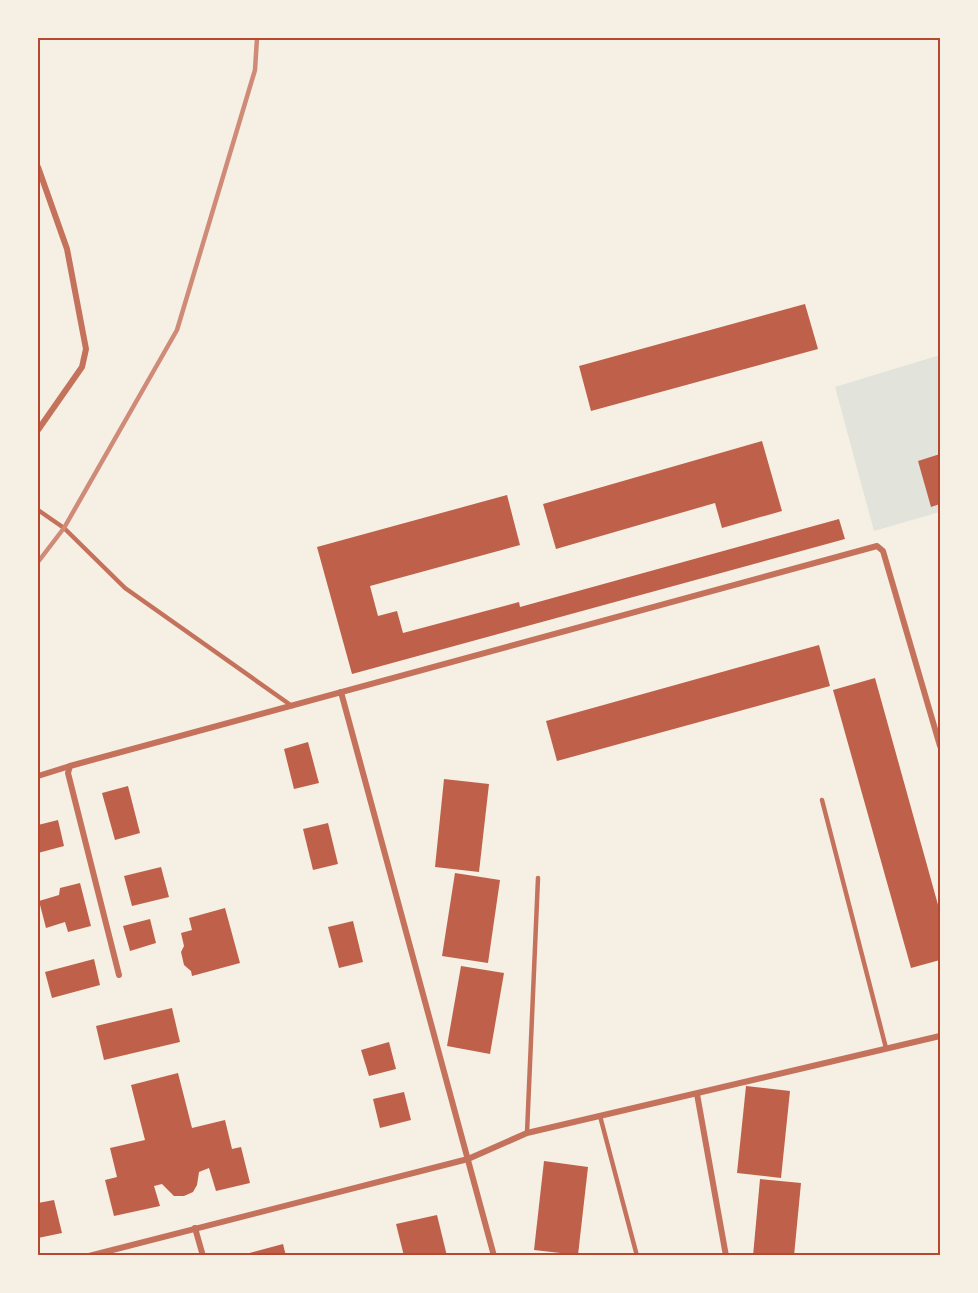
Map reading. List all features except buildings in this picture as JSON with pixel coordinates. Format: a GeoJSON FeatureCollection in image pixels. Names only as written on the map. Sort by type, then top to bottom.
{"type":"FeatureCollection","features":[{"type":"Feature","properties":{"kind":"street"},"geometry":{"type":"LineString","coordinates":[[38,167],[67,249],[86,349],[82,367],[38,430]]}},
{"type":"Feature","properties":{"kind":"street"},"geometry":{"type":"LineString","coordinates":[[38,776],[877,546],[883,551],[940,746]]}},
{"type":"Feature","properties":{"kind":"street"},"geometry":{"type":"LineString","coordinates":[[341,692],[494,1256]]}},
{"type":"Feature","properties":{"kind":"street"},"geometry":{"type":"LineString","coordinates":[[70,766],[68,773],[119,975]]}},
{"type":"Feature","properties":{"kind":"street"},"geometry":{"type":"LineString","coordinates":[[89,1256],[468,1159],[527,1133],[940,1036]]}},
{"type":"Feature","properties":{"kind":"street"},"geometry":{"type":"LineString","coordinates":[[697,1094],[726,1256]]}},
{"type":"Feature","properties":{"kind":"street"},"geometry":{"type":"LineString","coordinates":[[195,1228],[203,1256]]}},
{"type":"Feature","properties":{"kind":"lane"},"geometry":{"type":"LineString","coordinates":[[38,510],[64,528],[125,588],[292,706]]}},
{"type":"Feature","properties":{"kind":"lane"},"geometry":{"type":"LineString","coordinates":[[822,800],[886,1048]]}},
{"type":"Feature","properties":{"kind":"lane"},"geometry":{"type":"LineString","coordinates":[[527,1133],[538,878]]}},
{"type":"Feature","properties":{"kind":"lane"},"geometry":{"type":"LineString","coordinates":[[600,1116],[637,1256]]}},
{"type":"Feature","properties":{"kind":"shaded area"},"geometry":{"type":"Polygon","coordinates":[[[940,355],[940,512],[874,531],[835,387],[940,355]]]}},
{"type":"Feature","properties":{"kind":"railway"},"geometry":{"type":"LineString","coordinates":[[38,562],[64,528],[177,330],[255,70],[257,38]]}}]}
